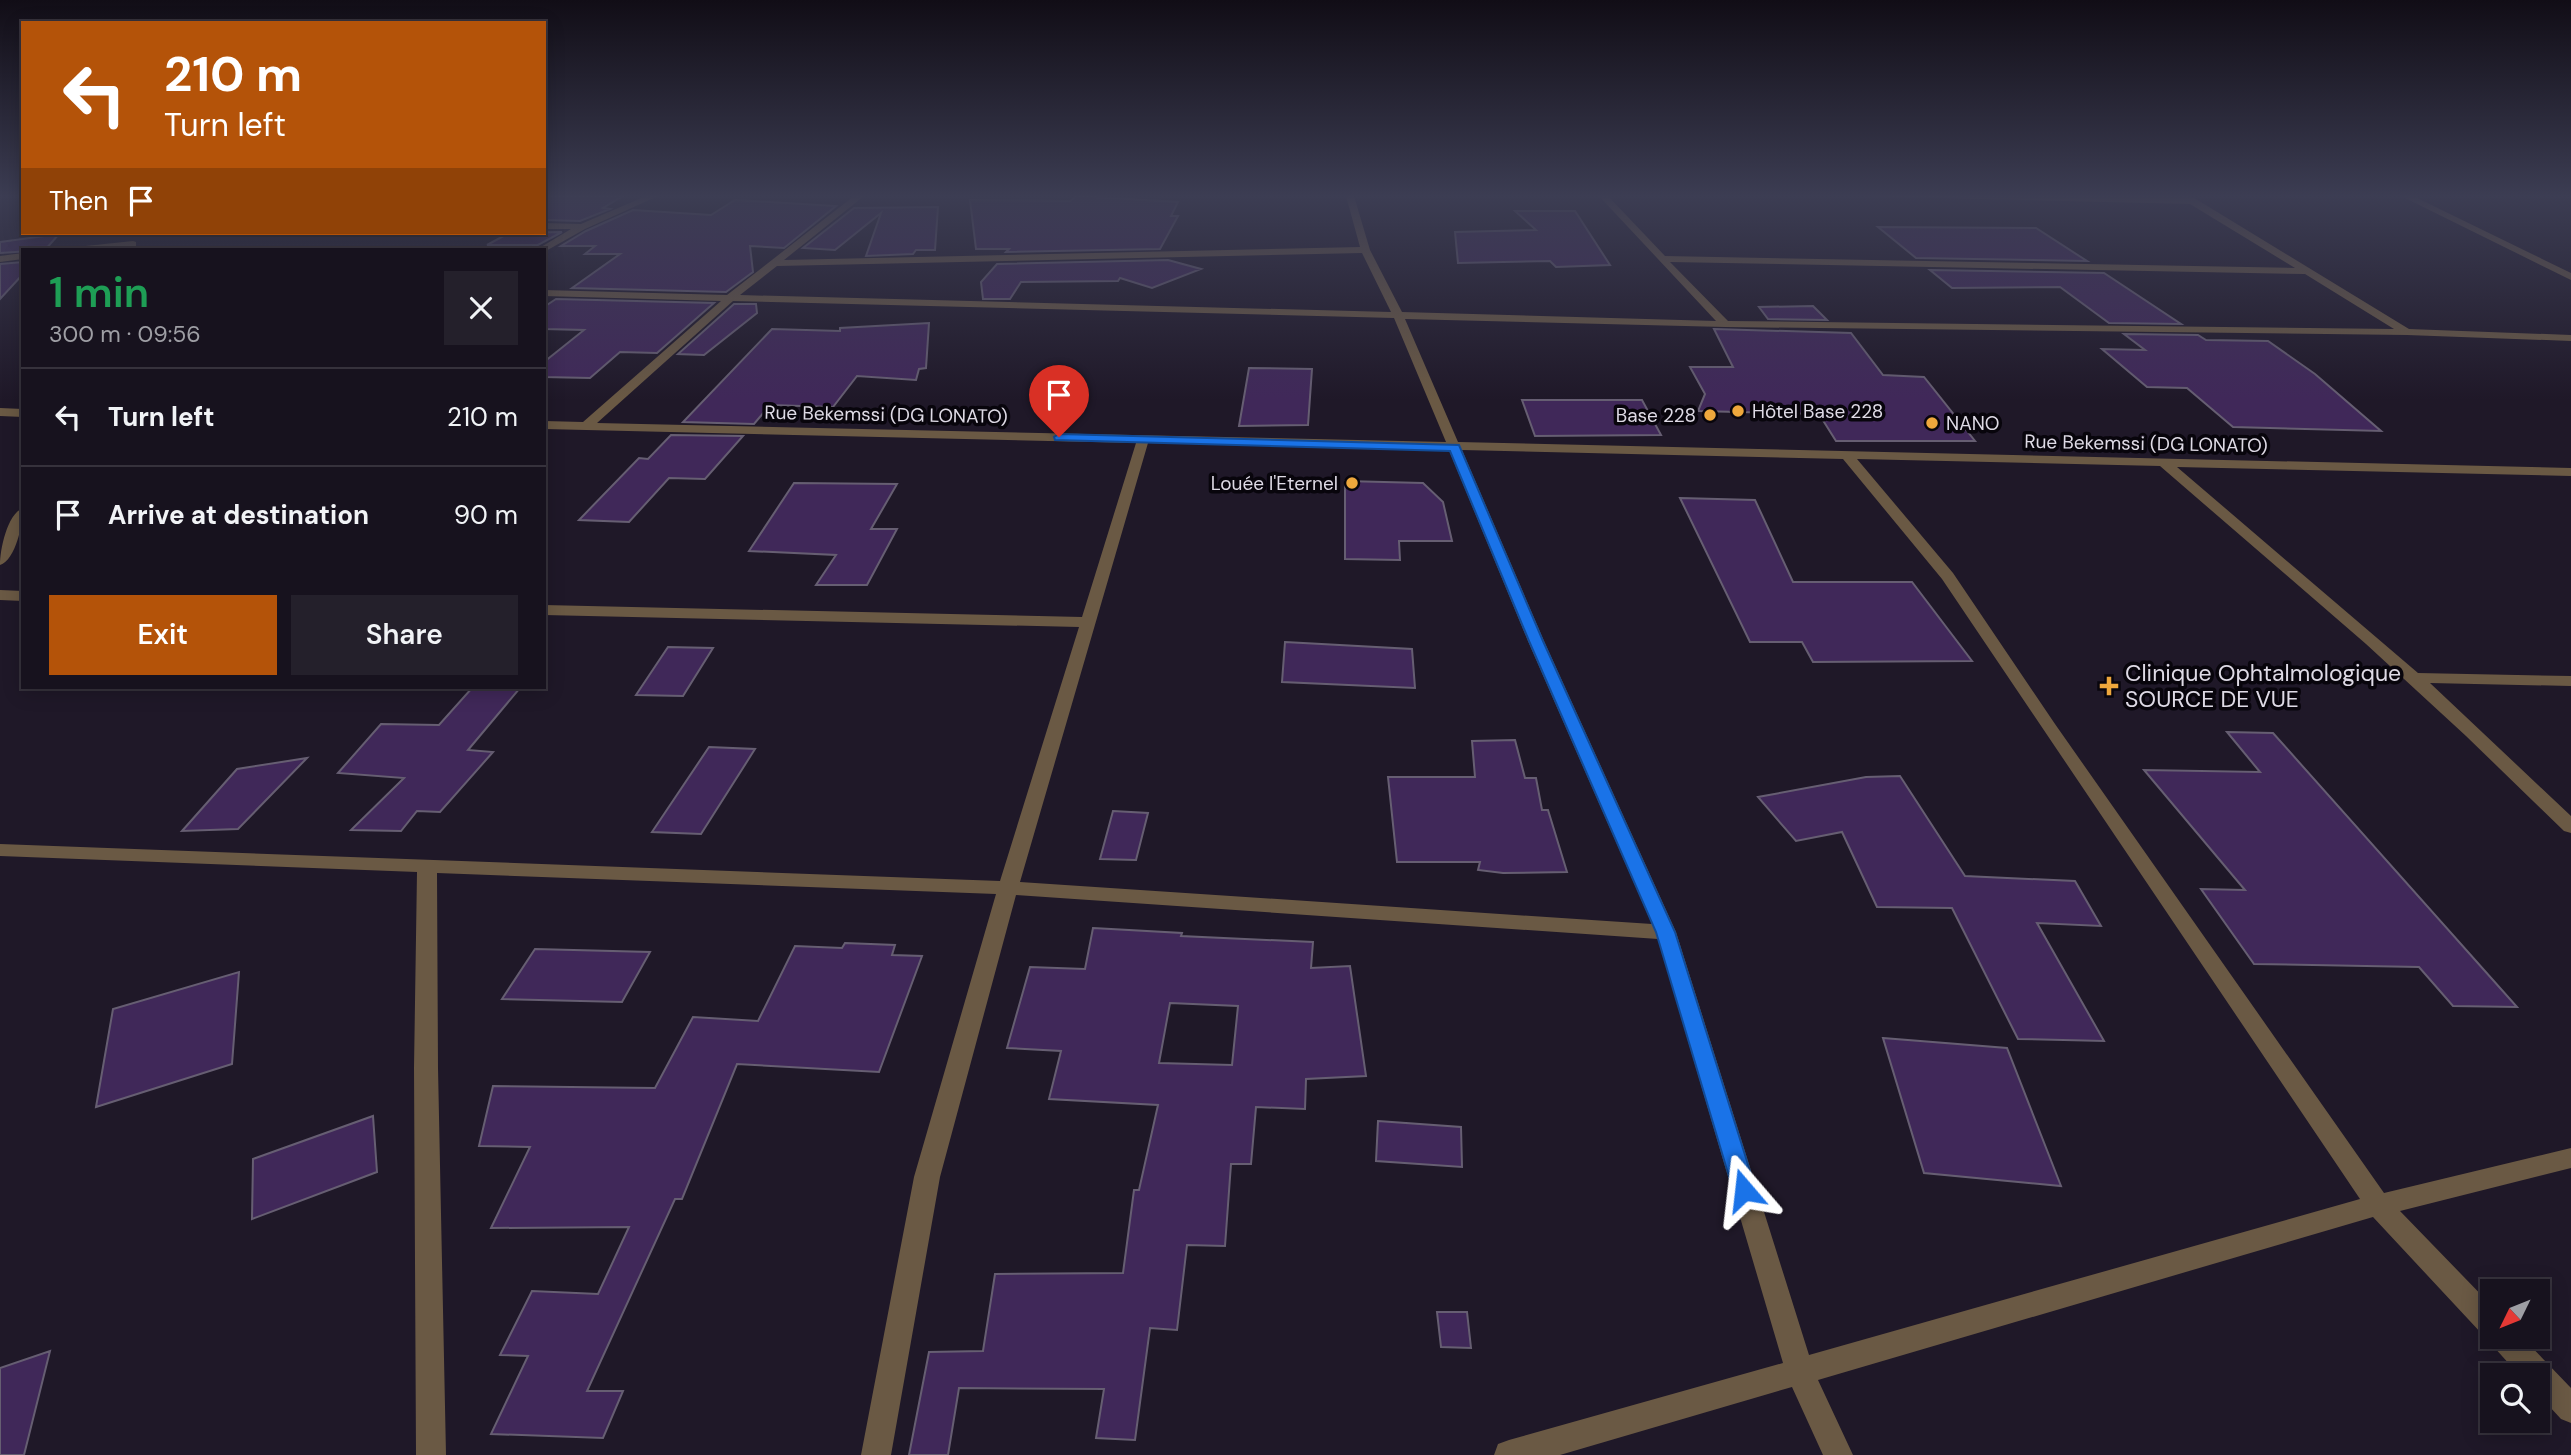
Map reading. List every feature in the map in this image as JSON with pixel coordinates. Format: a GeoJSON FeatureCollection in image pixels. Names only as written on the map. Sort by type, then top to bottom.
{"type":"FeatureCollection","features":[{"type":"Feature","properties":{"kind":"street"},"geometry":{"type":"LineString","coordinates":[[587,425],[731,297],[773,264]]}},
{"type":"Feature","properties":{"kind":"street"},"geometry":{"type":"LineString","coordinates":[[1372,264],[1399,317],[1536,641],[1666,932],[1799,1370],[1838,1455]]}},
{"type":"Feature","properties":{"kind":"street"},"geometry":{"type":"LineString","coordinates":[[1667,264],[1725,324]]}},
{"type":"Feature","properties":{"kind":"street"},"geometry":{"type":"LineString","coordinates":[[1925,264],[2305,271]]}},
{"type":"Feature","properties":{"kind":"street"},"geometry":{"type":"LineString","coordinates":[[2293,264],[2407,332]]}},
{"type":"Feature","properties":{"kind":"street"},"geometry":{"type":"LineString","coordinates":[[2544,264],[2571,277]]}},
{"type":"Feature","properties":{"kind":"street"},"geometry":{"type":"LineString","coordinates":[[2556,270],[2571,270]]}},
{"type":"Feature","properties":{"kind":"street"},"geometry":{"type":"LineString","coordinates":[[546,293],[1399,317],[1725,324],[2407,332],[2571,338]]}},
{"type":"Feature","properties":{"kind":"street"},"geometry":{"type":"LineString","coordinates":[[0,412],[21,413]]}},
{"type":"Feature","properties":{"kind":"street","name":"Rue Bekemssi (DG LONATO)"},"geometry":{"type":"LineString","coordinates":[[546,425],[2571,472]]}},
{"type":"Feature","properties":{"kind":"street"},"geometry":{"type":"LineString","coordinates":[[876,1455],[927,1177],[1008,888],[1143,439]]}},
{"type":"Feature","properties":{"kind":"street"},"geometry":{"type":"LineString","coordinates":[[1848,457],[1948,576],[2047,725],[2378,1205],[2480,1312]]}},
{"type":"Feature","properties":{"kind":"street"},"geometry":{"type":"LineString","coordinates":[[2164,463],[2248,532],[2414,678],[2571,827]]}},
{"type":"Feature","properties":{"kind":"street"},"geometry":{"type":"LineString","coordinates":[[0,561],[21,516]]}},
{"type":"Feature","properties":{"kind":"street"},"geometry":{"type":"LineString","coordinates":[[0,595],[21,596]]}},
{"type":"Feature","properties":{"kind":"street"},"geometry":{"type":"LineString","coordinates":[[546,610],[1086,622]]}},
{"type":"Feature","properties":{"kind":"street"},"geometry":{"type":"LineString","coordinates":[[2414,678],[2571,681]]}},
{"type":"Feature","properties":{"kind":"street"},"geometry":{"type":"LineString","coordinates":[[0,850],[1008,888],[1666,932]]}},
{"type":"Feature","properties":{"kind":"street"},"geometry":{"type":"LineString","coordinates":[[426,866],[431,1455]]}},
{"type":"Feature","properties":{"kind":"street"},"geometry":{"type":"LineString","coordinates":[[1509,1455],[2378,1205],[2571,1158]]}},
{"type":"Feature","properties":{"kind":"street"},"geometry":{"type":"LineString","coordinates":[[2514,1349],[2571,1409]]}},
{"type":"Feature","properties":{"kind":"building"},"geometry":{"type":"Polygon","coordinates":[[[0,264],[21,264],[21,276],[0,299],[0,264]]]}},
{"type":"Feature","properties":{"kind":"building"},"geometry":{"type":"Polygon","coordinates":[[[606,264],[752,264],[753,272],[726,292],[572,288],[606,264]]]}},
{"type":"Feature","properties":{"kind":"building"},"geometry":{"type":"Polygon","coordinates":[[[997,264],[1182,264],[1201,269],[1152,288],[1120,278],[1118,281],[1021,282],[1010,299],[983,299],[981,282],[997,264]]]}},
{"type":"Feature","properties":{"kind":"building"},"geometry":{"type":"Polygon","coordinates":[[[1553,264],[1610,265],[1556,267],[1553,264]]]}},
{"type":"Feature","properties":{"kind":"building"},"geometry":{"type":"Polygon","coordinates":[[[1930,270],[2104,273],[2181,324],[2109,323],[2060,287],[1952,288],[1930,270]]]}},
{"type":"Feature","properties":{"kind":"building"},"geometry":{"type":"Polygon","coordinates":[[[556,299],[714,303],[657,353],[620,352],[590,378],[546,377],[546,360],[584,330],[546,329],[546,306],[556,299]]]}},
{"type":"Feature","properties":{"kind":"building"},"geometry":{"type":"Polygon","coordinates":[[[734,304],[756,304],[757,313],[704,355],[678,354],[734,304]]]}},
{"type":"Feature","properties":{"kind":"building"},"geometry":{"type":"Polygon","coordinates":[[[1813,306],[1827,320],[1768,319],[1759,307],[1813,306]]]}},
{"type":"Feature","properties":{"kind":"building"},"geometry":{"type":"Polygon","coordinates":[[[929,323],[926,368],[919,369],[916,380],[857,376],[833,407],[770,405],[754,424],[683,422],[772,329],[840,331],[840,328],[929,323]]]}},
{"type":"Feature","properties":{"kind":"building"},"geometry":{"type":"Polygon","coordinates":[[[1714,329],[1851,333],[1883,375],[1924,377],[1975,441],[1836,441],[1819,414],[1698,411],[1705,394],[1690,367],[1733,367],[1714,329]]]}},
{"type":"Feature","properties":{"kind":"building"},"geometry":{"type":"Polygon","coordinates":[[[2124,334],[2198,335],[2206,340],[2268,341],[2315,374],[2381,431],[2233,427],[2187,388],[2147,387],[2102,349],[2145,350],[2124,334]]]}},
{"type":"Feature","properties":{"kind":"building"},"geometry":{"type":"Polygon","coordinates":[[[1249,368],[1312,369],[1308,425],[1239,426],[1249,368]]]}},
{"type":"Feature","properties":{"kind":"building"},"geometry":{"type":"Polygon","coordinates":[[[1522,400],[1642,400],[1661,435],[1535,436],[1522,400]]]}},
{"type":"Feature","properties":{"kind":"building"},"geometry":{"type":"Polygon","coordinates":[[[671,435],[743,436],[705,479],[669,478],[629,522],[579,520],[639,458],[648,459],[671,435]]]}},
{"type":"Feature","properties":{"kind":"building"},"geometry":{"type":"Polygon","coordinates":[[[1345,481],[1423,483],[1443,502],[1452,541],[1399,541],[1400,560],[1345,559],[1345,481]]]}},
{"type":"Feature","properties":{"kind":"building"},"geometry":{"type":"Polygon","coordinates":[[[794,483],[897,484],[871,529],[897,529],[867,585],[816,585],[836,555],[749,551],[794,483]]]}},
{"type":"Feature","properties":{"kind":"building"},"geometry":{"type":"Polygon","coordinates":[[[1680,498],[1755,500],[1793,582],[1912,582],[1972,661],[1813,662],[1802,642],[1750,642],[1680,498]]]}},
{"type":"Feature","properties":{"kind":"building"},"geometry":{"type":"Polygon","coordinates":[[[1285,642],[1412,649],[1415,688],[1282,682],[1285,642]]]}},
{"type":"Feature","properties":{"kind":"building"},"geometry":{"type":"Polygon","coordinates":[[[668,647],[713,648],[683,696],[636,695],[668,647]]]}},
{"type":"Feature","properties":{"kind":"building"},"geometry":{"type":"Polygon","coordinates":[[[471,689],[519,689],[468,750],[493,752],[440,812],[417,811],[401,831],[351,830],[404,778],[338,773],[381,724],[439,725],[471,689]]]}},
{"type":"Feature","properties":{"kind":"building"},"geometry":{"type":"Polygon","coordinates":[[[2227,732],[2273,733],[2517,1007],[2453,1006],[2419,967],[2254,964],[2201,889],[2245,890],[2144,770],[2260,772],[2227,732]]]}},
{"type":"Feature","properties":{"kind":"building"},"geometry":{"type":"Polygon","coordinates":[[[1515,740],[1525,778],[1536,778],[1542,810],[1548,810],[1567,872],[1503,873],[1478,870],[1480,862],[1397,862],[1388,777],[1475,777],[1472,741],[1515,740]]]}},
{"type":"Feature","properties":{"kind":"building"},"geometry":{"type":"Polygon","coordinates":[[[709,747],[755,749],[701,834],[652,832],[709,747]]]}},
{"type":"Feature","properties":{"kind":"building"},"geometry":{"type":"Polygon","coordinates":[[[307,758],[238,829],[182,831],[237,769],[307,758]]]}},
{"type":"Feature","properties":{"kind":"building"},"geometry":{"type":"Polygon","coordinates":[[[1900,776],[1965,876],[2075,881],[2101,926],[2037,923],[2104,1041],[2018,1039],[1952,908],[1877,907],[1842,832],[1796,841],[1758,797],[1866,777],[1900,776]]]}},
{"type":"Feature","properties":{"kind":"building"},"geometry":{"type":"Polygon","coordinates":[[[1113,811],[1148,813],[1136,860],[1100,859],[1113,811]]]}},
{"type":"Feature","properties":{"kind":"building"},"geometry":{"type":"Polygon","coordinates":[[[1093,928],[1182,933],[1181,936],[1313,942],[1311,968],[1350,966],[1366,1076],[1306,1079],[1305,1109],[1256,1107],[1251,1164],[1231,1164],[1225,1246],[1187,1245],[1177,1330],[1150,1328],[1135,1440],[1096,1438],[1104,1389],[959,1388],[948,1455],[909,1455],[929,1352],[983,1351],[995,1274],[1123,1273],[1134,1190],[1139,1190],[1158,1105],[1049,1099],[1061,1051],[1007,1048],[1030,967],[1085,969],[1093,928]],[[1170,1003],[1159,1063],[1232,1065],[1238,1006],[1170,1003]]]}},
{"type":"Feature","properties":{"kind":"building"},"geometry":{"type":"Polygon","coordinates":[[[845,943],[895,945],[892,955],[922,956],[879,1072],[737,1064],[682,1199],[675,1199],[587,1391],[623,1391],[603,1438],[491,1434],[528,1356],[500,1355],[532,1291],[598,1294],[629,1227],[491,1228],[530,1147],[479,1146],[493,1086],[655,1088],[693,1017],[758,1021],[795,946],[842,948],[845,943]]]}},
{"type":"Feature","properties":{"kind":"building"},"geometry":{"type":"Polygon","coordinates":[[[535,949],[650,952],[622,1002],[502,999],[535,949]]]}},
{"type":"Feature","properties":{"kind":"building"},"geometry":{"type":"Polygon","coordinates":[[[239,972],[232,1064],[96,1107],[113,1009],[239,972]]]}},
{"type":"Feature","properties":{"kind":"building"},"geometry":{"type":"Polygon","coordinates":[[[1883,1038],[2007,1048],[2061,1186],[1924,1173],[1883,1038]]]}},
{"type":"Feature","properties":{"kind":"building"},"geometry":{"type":"Polygon","coordinates":[[[373,1116],[377,1172],[252,1219],[253,1159],[373,1116]]]}},
{"type":"Feature","properties":{"kind":"building"},"geometry":{"type":"Polygon","coordinates":[[[1378,1121],[1461,1127],[1462,1167],[1376,1161],[1378,1121]]]}},
{"type":"Feature","properties":{"kind":"building"},"geometry":{"type":"Polygon","coordinates":[[[1437,1312],[1467,1312],[1471,1348],[1441,1347],[1437,1312]]]}},
{"type":"Feature","properties":{"kind":"building"},"geometry":{"type":"Polygon","coordinates":[[[50,1351],[24,1455],[0,1455],[0,1368],[50,1351]]]}},
{"type":"Feature","properties":{"kind":"place","name":"Hôtel Base 228"},"geometry":{"type":"Point","coordinates":[1738,411]}},
{"type":"Feature","properties":{"kind":"place","name":"Base 228"},"geometry":{"type":"Point","coordinates":[1710,415]}},
{"type":"Feature","properties":{"kind":"place","name":"NANO"},"geometry":{"type":"Point","coordinates":[1932,423]}},
{"type":"Feature","properties":{"kind":"place","name":"Louée l'Eternel"},"geometry":{"type":"Point","coordinates":[1352,483]}},
{"type":"Feature","properties":{"kind":"place","name":"Clinique Ophtalmologique SOURCE DE VUE"},"geometry":{"type":"Point","coordinates":[2109,686]}},
{"type":"Feature","properties":{"kind":"route"},"geometry":{"type":"LineString","coordinates":[[1059,437],[1454,447],[1536,641],[1666,932],[1744,1190]]}}]}
